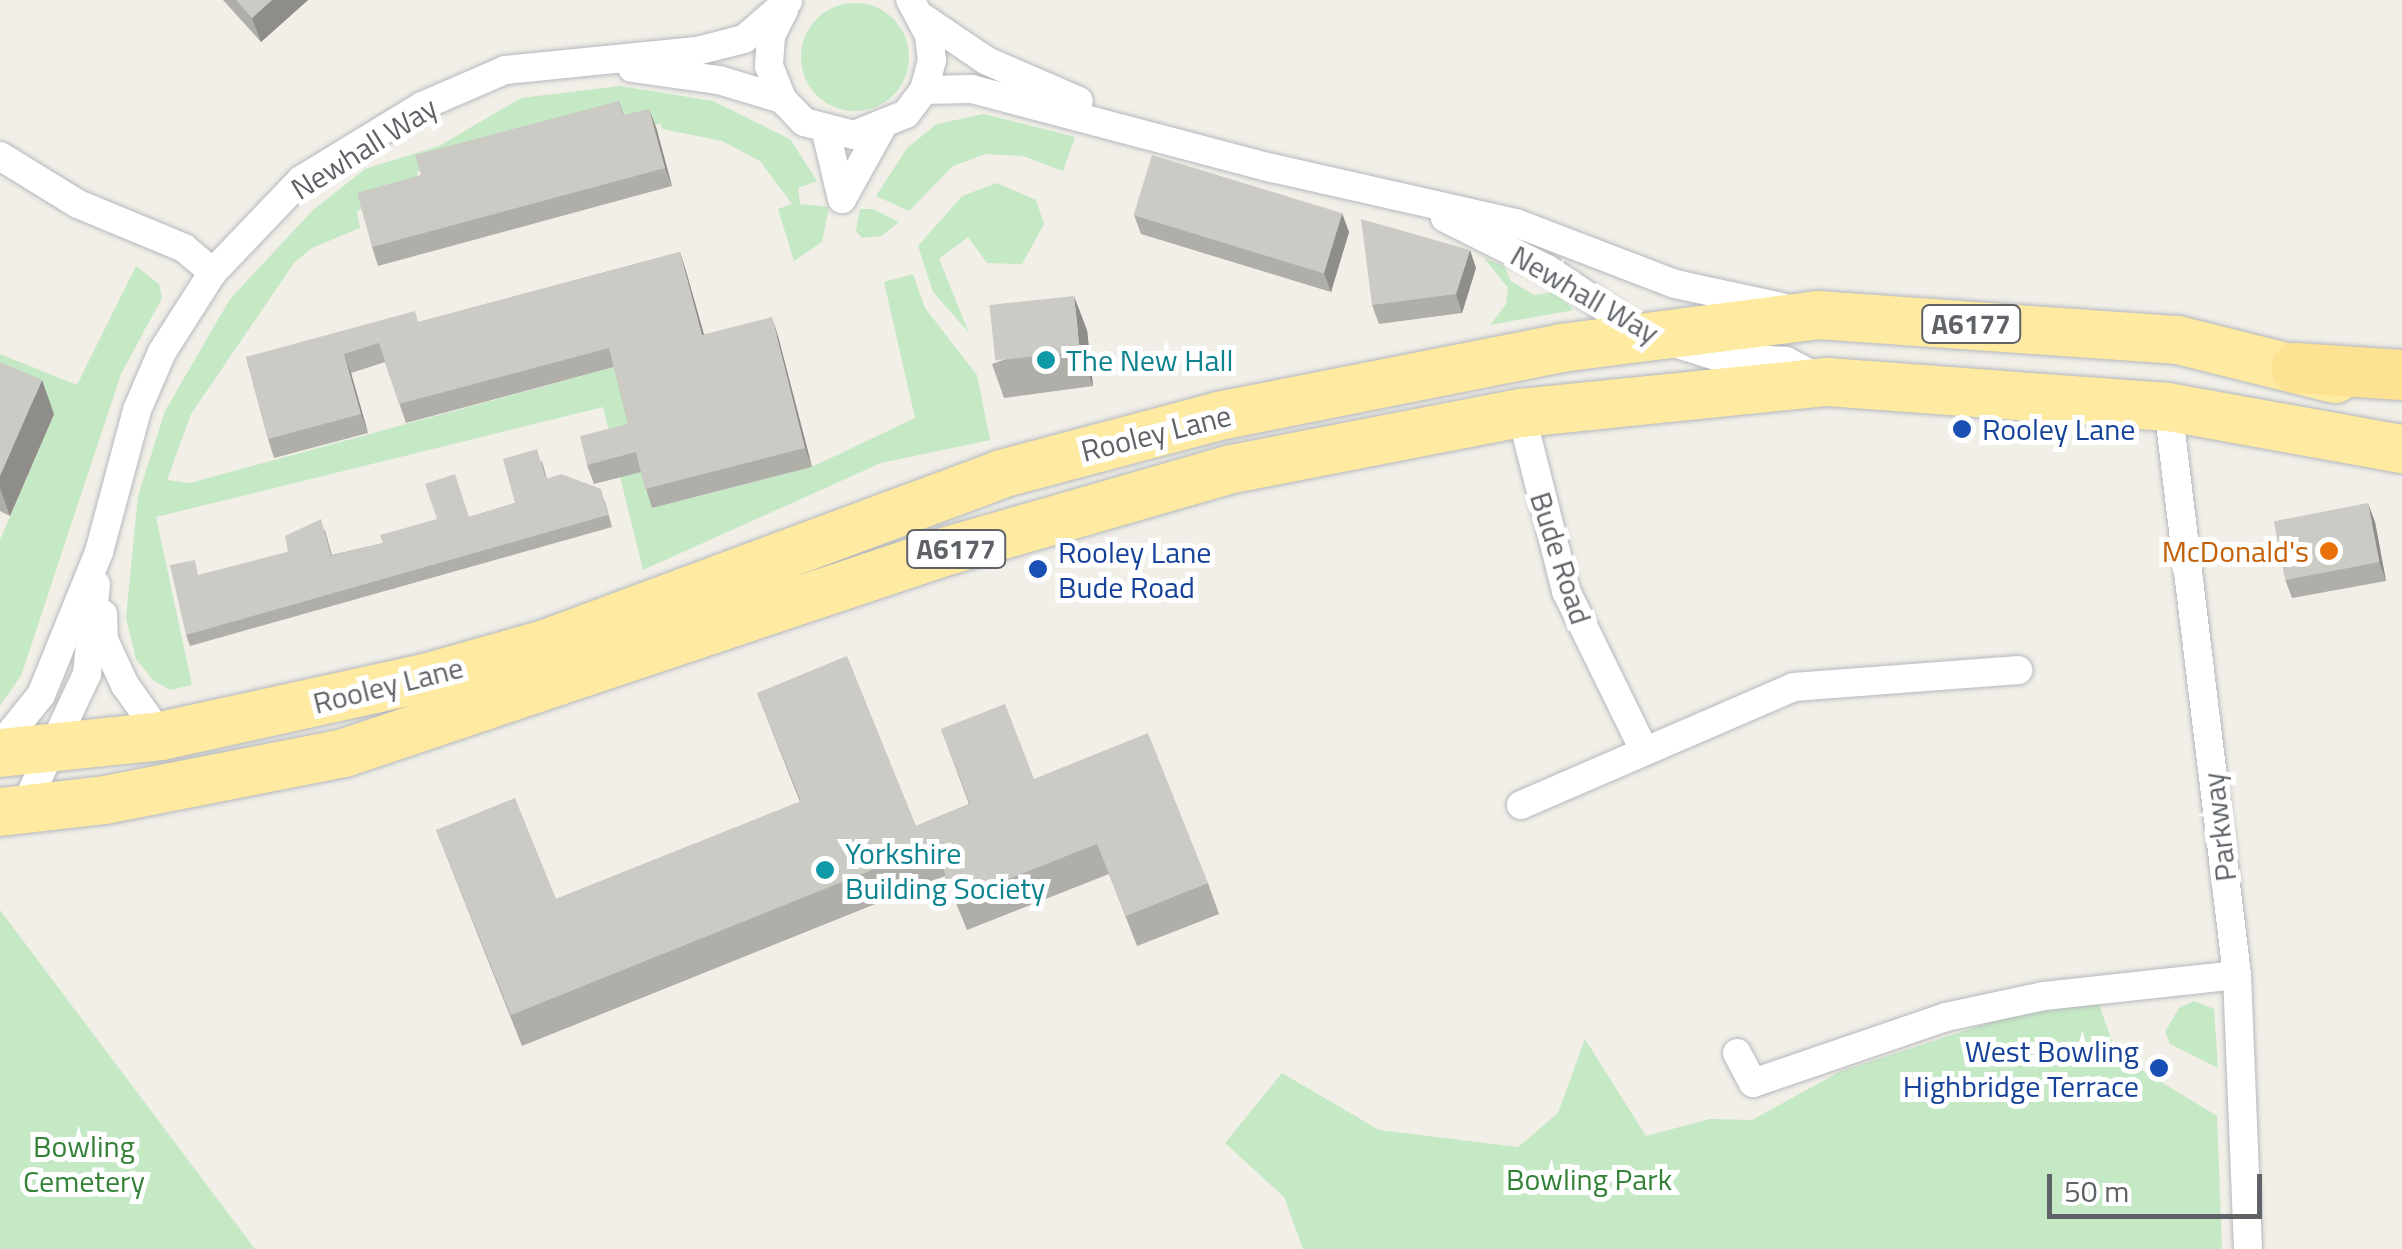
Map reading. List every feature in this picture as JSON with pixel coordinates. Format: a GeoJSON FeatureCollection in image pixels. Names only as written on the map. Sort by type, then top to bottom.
{"type":"FeatureCollection","features":[{"type":"Feature","properties":{"kind":"highway","name":"Rooley Lane"},"geometry":{"type":"LineString","coordinates":[[0,750],[54,749],[161,736],[545,644],[1001,474],[1219,416],[1645,334],[1818,315],[2178,340],[2402,394]]}},
{"type":"Feature","properties":{"kind":"highway"},"geometry":{"type":"LineString","coordinates":[[2296,368],[2402,375]]}},
{"type":"Feature","properties":{"kind":"highway","name":"Rooley Lane"},"geometry":{"type":"LineString","coordinates":[[12,811],[105,800],[344,752],[1021,530],[1307,451],[1521,413],[1827,382],[2168,407],[2402,449]]}},
{"type":"Feature","properties":{"kind":"street","name":"Newhall Way"},"geometry":{"type":"LineString","coordinates":[[0,750],[42,695],[99,552],[137,410],[162,352],[213,272],[301,180],[422,106],[505,70],[545,62],[729,44],[744,40],[789,1]]}},
{"type":"Feature","properties":{"kind":"street","name":"Newhall Way"},"geometry":{"type":"LineString","coordinates":[[782,98],[769,66],[771,36],[789,1]]}},
{"type":"Feature","properties":{"kind":"street","name":"Newhall Way"},"geometry":{"type":"LineString","coordinates":[[916,8],[932,60],[924,90],[972,89],[1408,200],[1516,223],[1676,284],[1818,315]]}},
{"type":"Feature","properties":{"kind":"street","name":"Newhall Way"},"geometry":{"type":"LineString","coordinates":[[916,8],[1037,84],[1216,152]]}},
{"type":"Feature","properties":{"kind":"street","name":"Newhall Way"},"geometry":{"type":"LineString","coordinates":[[545,62],[719,80],[782,98],[826,132]]}},
{"type":"Feature","properties":{"kind":"street"},"geometry":{"type":"LineString","coordinates":[[881,129],[826,132],[842,199],[881,129],[924,90]]}},
{"type":"Feature","properties":{"kind":"street"},"geometry":{"type":"LineString","coordinates":[[0,156],[78,204],[184,248],[213,272]]}},
{"type":"Feature","properties":{"kind":"street","name":"Newhall Way"},"geometry":{"type":"LineString","coordinates":[[1408,200],[1548,268],[1645,334],[1719,357],[1786,361],[1827,382]]}},
{"type":"Feature","properties":{"kind":"street","name":"Parkway"},"geometry":{"type":"LineString","coordinates":[[2168,407],[2237,975],[2248,1249]]}},
{"type":"Feature","properties":{"kind":"street","name":"Bude Road"},"geometry":{"type":"LineString","coordinates":[[1521,413],[1566,591],[1644,750]]}},
{"type":"Feature","properties":{"kind":"street","name":"Newhall Way"},"geometry":{"type":"LineString","coordinates":[[99,552],[104,640],[125,685],[161,736]]}},
{"type":"Feature","properties":{"kind":"street","name":"Newhall Way"},"geometry":{"type":"LineString","coordinates":[[12,811],[54,749],[87,674],[99,552]]}},
{"type":"Feature","properties":{"kind":"street"},"geometry":{"type":"LineString","coordinates":[[1520,805],[1794,687],[2018,670]]}},
{"type":"Feature","properties":{"kind":"street"},"geometry":{"type":"LineString","coordinates":[[1738,1053],[1753,1083],[1946,1017],[2044,996],[2237,975]]}},
{"type":"Feature","properties":{"kind":"green space"},"geometry":{"type":"Polygon","coordinates":[[[855,3],[876,7],[893,19],[905,36],[909,57],[905,78],[893,95],[876,107],[855,111],[834,107],[817,95],[805,78],[801,57],[805,36],[817,19],[834,7],[855,3]]]}},
{"type":"Feature","properties":{"kind":"green space"},"geometry":{"type":"Polygon","coordinates":[[[620,86],[713,101],[790,139],[817,181],[798,188],[800,204],[829,207],[822,242],[794,261],[778,209],[792,204],[760,161],[722,141],[662,129],[661,123],[632,130],[628,114],[417,172],[420,191],[357,211],[360,228],[312,248],[294,263],[191,414],[167,480],[190,483],[615,367],[652,508],[812,467],[915,418],[884,282],[913,274],[925,308],[977,375],[990,440],[881,463],[643,570],[603,407],[156,517],[192,685],[170,690],[153,680],[136,659],[126,618],[138,496],[165,411],[230,299],[313,210],[365,169],[439,146],[521,98],[620,86]]]}},
{"type":"Feature","properties":{"kind":"green space"},"geometry":{"type":"Polygon","coordinates":[[[984,114],[1075,137],[1063,171],[1023,156],[986,154],[953,166],[909,211],[876,196],[907,148],[937,124],[984,114]]]}},
{"type":"Feature","properties":{"kind":"green space"},"geometry":{"type":"Polygon","coordinates":[[[997,183],[1036,200],[1044,224],[1022,264],[987,263],[968,237],[939,259],[969,333],[933,292],[918,246],[962,196],[997,183]]]}},
{"type":"Feature","properties":{"kind":"green space"},"geometry":{"type":"Polygon","coordinates":[[[860,209],[873,209],[899,222],[881,236],[862,238],[856,231],[860,209]]]}},
{"type":"Feature","properties":{"kind":"green space"},"geometry":{"type":"Polygon","coordinates":[[[1484,258],[1504,266],[1511,281],[1534,295],[1554,292],[1574,310],[1490,325],[1506,304],[1508,288],[1484,258]]]}},
{"type":"Feature","properties":{"kind":"green space"},"geometry":{"type":"Polygon","coordinates":[[[136,266],[159,284],[162,298],[121,374],[21,676],[0,705],[0,540],[54,414],[0,391],[0,354],[77,385],[136,266]]]}},
{"type":"Feature","properties":{"kind":"green space","name":"Bowling Cemetery"},"geometry":{"type":"Polygon","coordinates":[[[0,910],[255,1249],[0,1249],[0,910]]]}},
{"type":"Feature","properties":{"kind":"green space"},"geometry":{"type":"Polygon","coordinates":[[[2194,1001],[2214,1009],[2218,1068],[2170,1044],[2165,1032],[2179,1008],[2194,1001]]]}},
{"type":"Feature","properties":{"kind":"green space","name":"Bowling Park"},"geometry":{"type":"Polygon","coordinates":[[[2098,1002],[2117,1055],[2217,1116],[2222,1249],[1303,1249],[1284,1197],[1225,1143],[1282,1073],[1379,1130],[1518,1147],[1558,1113],[1585,1039],[1646,1136],[1710,1119],[1752,1120],[1841,1071],[2004,1018],[2098,1002]]]}},
{"type":"Feature","properties":{"kind":"building"},"geometry":{"type":"Polygon","coordinates":[[[236,0],[272,0],[252,18],[236,0]]]}},
{"type":"Feature","properties":{"kind":"building"},"geometry":{"type":"Polygon","coordinates":[[[619,101],[623,115],[649,109],[665,168],[372,247],[357,193],[421,175],[415,155],[619,101]]]}},
{"type":"Feature","properties":{"kind":"building"},"geometry":{"type":"Polygon","coordinates":[[[1152,155],[1342,213],[1324,273],[1134,215],[1152,155]]]}},
{"type":"Feature","properties":{"kind":"building"},"geometry":{"type":"Polygon","coordinates":[[[1361,219],[1470,250],[1456,294],[1372,305],[1361,219]]]}},
{"type":"Feature","properties":{"kind":"building"},"geometry":{"type":"Polygon","coordinates":[[[680,252],[702,335],[772,317],[805,448],[645,489],[636,452],[587,465],[580,436],[628,424],[609,348],[399,404],[379,343],[344,354],[361,414],[268,439],[246,357],[415,311],[418,322],[680,252]]]}},
{"type":"Feature","properties":{"kind":"building"},"geometry":{"type":"Polygon","coordinates":[[[1074,296],[1080,352],[995,361],[989,305],[1074,296]]]}},
{"type":"Feature","properties":{"kind":"building"},"geometry":{"type":"Polygon","coordinates":[[[0,362],[42,380],[0,476],[0,362]]]}},
{"type":"Feature","properties":{"kind":"building"},"geometry":{"type":"Polygon","coordinates":[[[537,449],[546,479],[561,474],[601,489],[608,515],[186,635],[170,565],[195,560],[198,575],[288,552],[285,536],[321,519],[331,556],[383,543],[380,535],[437,519],[425,484],[455,474],[469,517],[515,503],[503,459],[537,449]]]}},
{"type":"Feature","properties":{"kind":"building"},"geometry":{"type":"Polygon","coordinates":[[[2368,503],[2379,562],[2285,580],[2274,521],[2368,503]]]}},
{"type":"Feature","properties":{"kind":"building"},"geometry":{"type":"Polygon","coordinates":[[[847,656],[916,826],[970,804],[941,729],[1005,704],[1034,779],[1148,733],[1208,883],[1126,916],[1097,844],[955,900],[934,845],[511,1015],[436,830],[515,798],[556,899],[801,801],[757,693],[847,656]]]}},
{"type":"Feature","properties":{"kind":"place","name":"The New Hall"},"geometry":{"type":"Point","coordinates":[1046,360]}},
{"type":"Feature","properties":{"kind":"place","name":"Rooley Lane"},"geometry":{"type":"Point","coordinates":[1962,429]}},
{"type":"Feature","properties":{"kind":"place","name":"McDonald's"},"geometry":{"type":"Point","coordinates":[2329,551]}},
{"type":"Feature","properties":{"kind":"place","name":"Rooley Lane Bude Road"},"geometry":{"type":"Point","coordinates":[1038,569]}},
{"type":"Feature","properties":{"kind":"place","name":"Yorkshire Building Society"},"geometry":{"type":"Point","coordinates":[825,870]}},
{"type":"Feature","properties":{"kind":"place","name":"West Bowling Highbridge Terrace"},"geometry":{"type":"Point","coordinates":[2159,1068]}}]}
